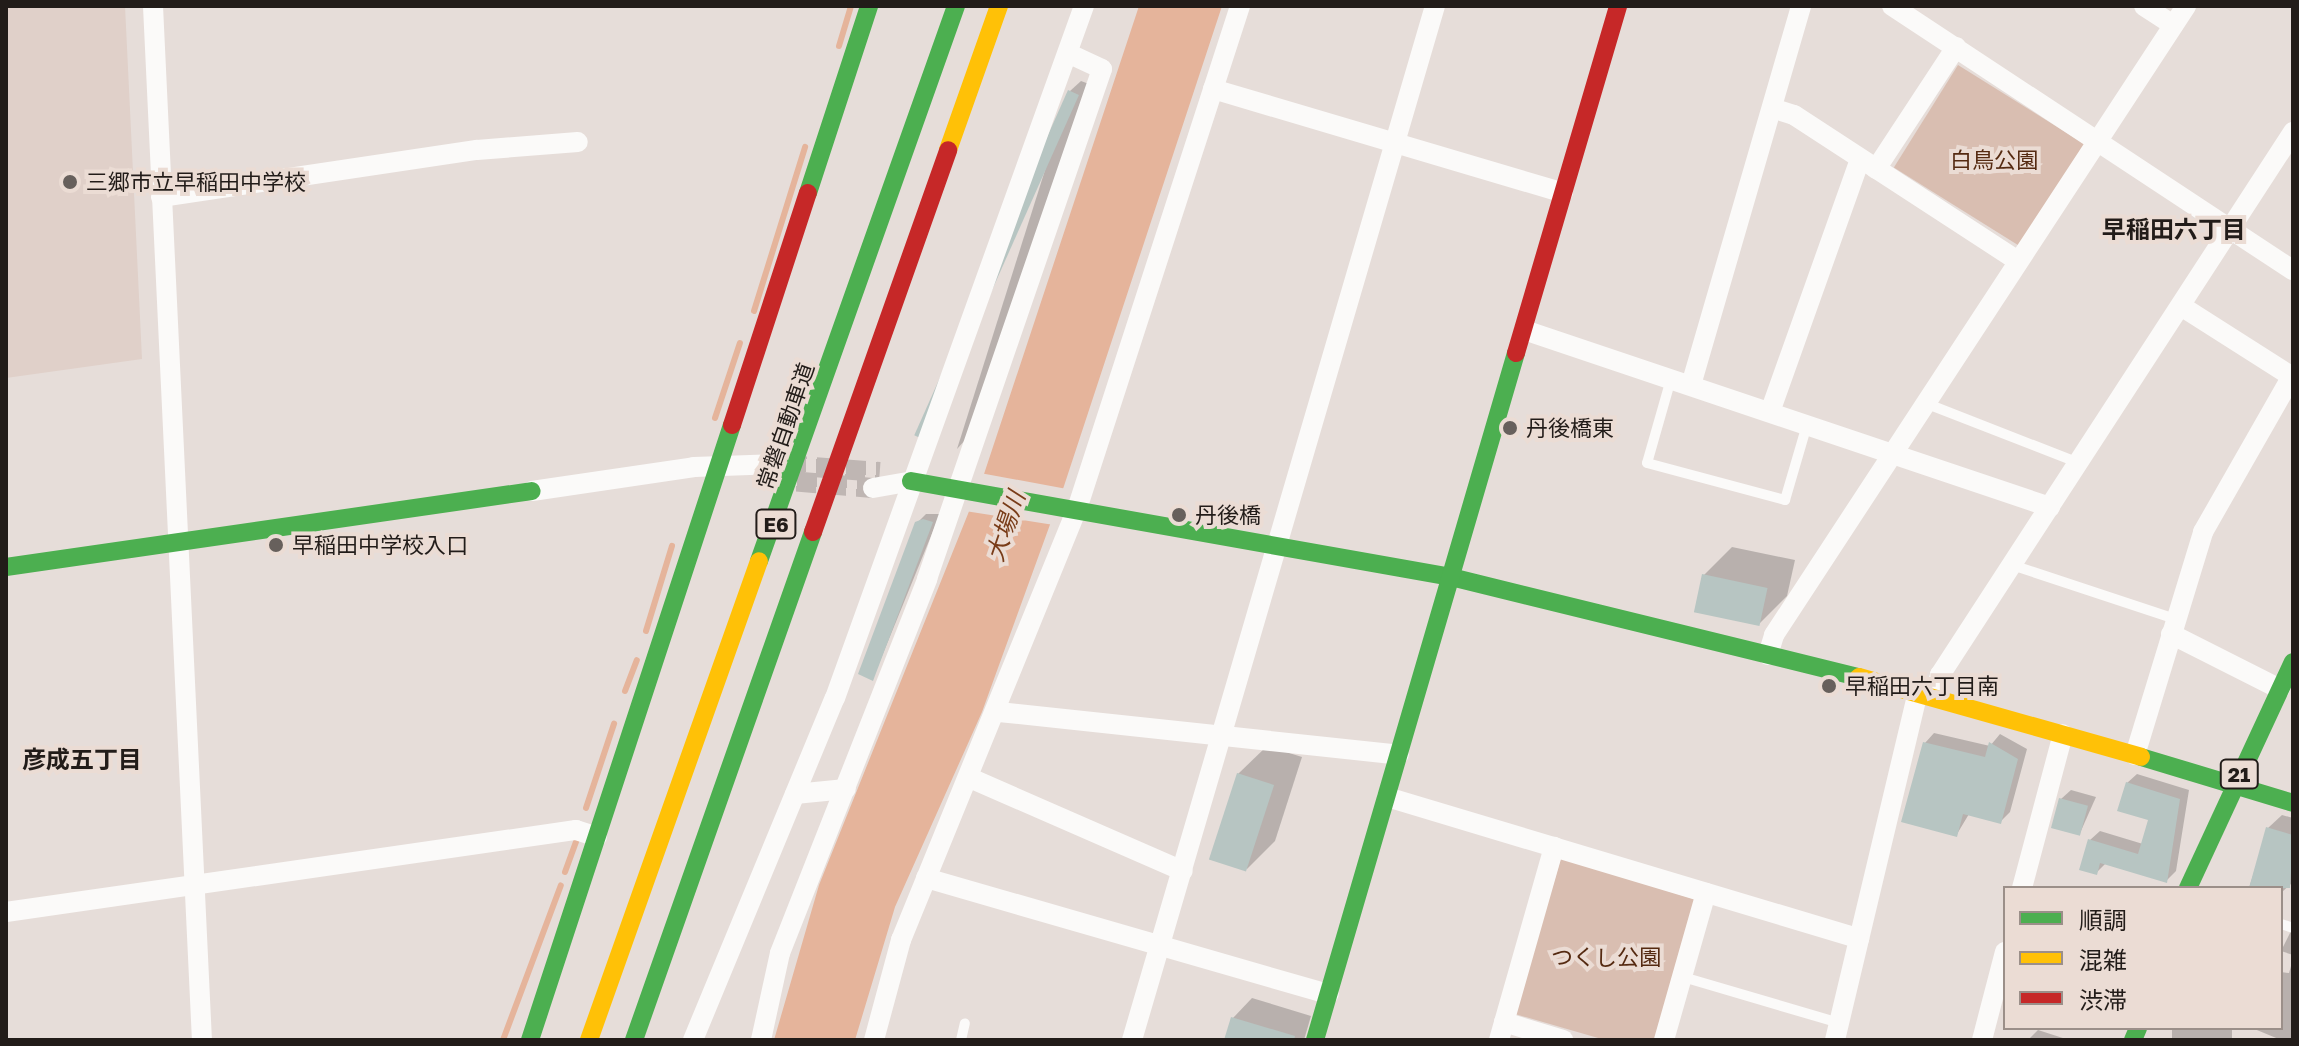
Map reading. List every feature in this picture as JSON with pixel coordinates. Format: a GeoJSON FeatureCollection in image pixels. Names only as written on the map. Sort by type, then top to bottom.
{"type":"FeatureCollection","features":[{"type":"Feature","properties":{"kind":"main road"},"geometry":{"type":"LineString","coordinates":[[530,1040],[869,6]]}},
{"type":"Feature","properties":{"kind":"main road","name":"常磐自動車道"},"geometry":{"type":"LineString","coordinates":[[589,1040],[956,6]]}},
{"type":"Feature","properties":{"kind":"main road","name":"E6"},"geometry":{"type":"LineString","coordinates":[[634,1040],[999,6]]}},
{"type":"Feature","properties":{"kind":"main road"},"geometry":{"type":"LineString","coordinates":[[1315,1040],[1618,6]]}},
{"type":"Feature","properties":{"kind":"main road"},"geometry":{"type":"LineString","coordinates":[[911,481],[1451,577],[1926,693],[2293,803]]}},
{"type":"Feature","properties":{"kind":"main road"},"geometry":{"type":"LineString","coordinates":[[6,567],[532,491]]}},
{"type":"Feature","properties":{"kind":"main road","name":"21"},"geometry":{"type":"LineString","coordinates":[[2189,886],[2233,785],[2292,666]]}},
{"type":"Feature","properties":{"kind":"street"},"geometry":{"type":"LineString","coordinates":[[153,6],[202,1040]]}},
{"type":"Feature","properties":{"kind":"street"},"geometry":{"type":"LineString","coordinates":[[693,1040],[795,794],[1084,6]]}},
{"type":"Feature","properties":{"kind":"street"},"geometry":{"type":"LineString","coordinates":[[874,1040],[926,878],[999,712],[1072,509],[1240,6]]}},
{"type":"Feature","properties":{"kind":"street"},"geometry":{"type":"LineString","coordinates":[[1132,1040],[1435,6]]}},
{"type":"Feature","properties":{"kind":"street"},"geometry":{"type":"LineString","coordinates":[[1681,382],[1772,108],[1801,6]]}},
{"type":"Feature","properties":{"kind":"street"},"geometry":{"type":"LineString","coordinates":[[1892,6],[2293,270]]}},
{"type":"Feature","properties":{"kind":"street"},"geometry":{"type":"LineString","coordinates":[[2144,6],[2173,25]]}},
{"type":"Feature","properties":{"kind":"street"},"geometry":{"type":"LineString","coordinates":[[1768,655],[1774,635],[2186,6]]}},
{"type":"Feature","properties":{"kind":"street"},"geometry":{"type":"LineString","coordinates":[[1770,412],[1868,164],[1956,47]]}},
{"type":"Feature","properties":{"kind":"street"},"geometry":{"type":"LineString","coordinates":[[761,1040],[780,953],[964,490],[1102,69],[1068,53]]}},
{"type":"Feature","properties":{"kind":"street"},"geometry":{"type":"LineString","coordinates":[[1213,89],[1563,193]]}},
{"type":"Feature","properties":{"kind":"street"},"geometry":{"type":"LineString","coordinates":[[1772,108],[1868,164],[2018,261]]}},
{"type":"Feature","properties":{"kind":"street"},"geometry":{"type":"LineString","coordinates":[[1837,1032],[1926,693],[2293,132]]}},
{"type":"Feature","properties":{"kind":"street"},"geometry":{"type":"LineString","coordinates":[[161,197],[578,142]]}},
{"type":"Feature","properties":{"kind":"street"},"geometry":{"type":"LineString","coordinates":[[2135,755],[2203,532],[2292,375],[2181,306]]}},
{"type":"Feature","properties":{"kind":"street"},"geometry":{"type":"LineString","coordinates":[[1524,330],[2050,507]]}},
{"type":"Feature","properties":{"kind":"street"},"geometry":{"type":"LineString","coordinates":[[532,491],[718,467],[770,472]]}},
{"type":"Feature","properties":{"kind":"street"},"geometry":{"type":"LineString","coordinates":[[877,480],[911,481]]}},
{"type":"Feature","properties":{"kind":"street"},"geometry":{"type":"LineString","coordinates":[[2173,627],[2280,689]]}},
{"type":"Feature","properties":{"kind":"street"},"geometry":{"type":"LineString","coordinates":[[999,712],[1399,755]]}},
{"type":"Feature","properties":{"kind":"street"},"geometry":{"type":"LineString","coordinates":[[2023,886],[2063,734]]}},
{"type":"Feature","properties":{"kind":"street"},"geometry":{"type":"LineString","coordinates":[[970,778],[1183,871]]}},
{"type":"Feature","properties":{"kind":"street"},"geometry":{"type":"LineString","coordinates":[[795,794],[846,789]]}},
{"type":"Feature","properties":{"kind":"street"},"geometry":{"type":"LineString","coordinates":[[1387,797],[1859,939]]}},
{"type":"Feature","properties":{"kind":"street"},"geometry":{"type":"LineString","coordinates":[[6,912],[576,830],[597,837]]}},
{"type":"Feature","properties":{"kind":"street"},"geometry":{"type":"LineString","coordinates":[[1554,847],[1502,1031],[1563,1040]]}},
{"type":"Feature","properties":{"kind":"street"},"geometry":{"type":"LineString","coordinates":[[926,878],[1329,994]]}},
{"type":"Feature","properties":{"kind":"street"},"geometry":{"type":"LineString","coordinates":[[1664,1040],[1706,893]]}},
{"type":"Feature","properties":{"kind":"street"},"geometry":{"type":"LineString","coordinates":[[1982,1040],[2003,960]]}},
{"type":"Feature","properties":{"kind":"lane"},"geometry":{"type":"LineString","coordinates":[[1681,382],[1647,463],[1785,500],[1807,425]]}},
{"type":"Feature","properties":{"kind":"lane"},"geometry":{"type":"LineString","coordinates":[[1925,403],[2079,463]]}},
{"type":"Feature","properties":{"kind":"lane"},"geometry":{"type":"LineString","coordinates":[[2012,565],[2173,627]]}},
{"type":"Feature","properties":{"kind":"lane"},"geometry":{"type":"LineString","coordinates":[[1683,977],[1837,1032]]}},
{"type":"Feature","properties":{"kind":"lane"},"geometry":{"type":"LineString","coordinates":[[961,1040],[965,1023]]}},
{"type":"Feature","properties":{"kind":"shaded area","name":"三郷市立早稲田中学校"},"geometry":{"type":"Polygon","coordinates":[[[6,6],[125,6],[142,359],[6,378],[6,6]]]}},
{"type":"Feature","properties":{"kind":"green space","name":"白鳥公園"},"geometry":{"type":"Polygon","coordinates":[[[1958,65],[2085,144],[2021,247],[1894,168],[1958,65]]]}},
{"type":"Feature","properties":{"kind":"green space","name":"つくし公園"},"geometry":{"type":"Polygon","coordinates":[[[1561,858],[1697,900],[1656,1040],[1605,1040],[1515,1014],[1561,858]]]}},
{"type":"Feature","properties":{"kind":"water","name":"大場川"},"geometry":{"type":"Polygon","coordinates":[[[1139,6],[1222,6],[1064,486],[982,712],[895,907],[855,1040],[774,1040],[819,885],[984,474],[1139,6]]]}},
{"type":"Feature","properties":{"kind":"pier"},"geometry":{"type":"Polygon","coordinates":[[[980,473],[1067,489],[1054,525],[965,511],[980,473]]]}},
{"type":"Feature","properties":{"kind":"building"},"geometry":{"type":"Polygon","coordinates":[[[1068,90],[1079,95],[925,440],[914,435],[1068,90]]]}},
{"type":"Feature","properties":{"kind":"building"},"geometry":{"type":"Polygon","coordinates":[[[923,519],[933,522],[873,681],[858,674],[915,522],[923,519]]]}},
{"type":"Feature","properties":{"kind":"building"},"geometry":{"type":"Polygon","coordinates":[[[1702,574],[1768,588],[1759,626],[1694,612],[1702,574]]]}},
{"type":"Feature","properties":{"kind":"building"},"geometry":{"type":"Polygon","coordinates":[[[1923,742],[1985,757],[1989,742],[2018,759],[2001,824],[1963,814],[1957,837],[1901,822],[1923,742]]]}},
{"type":"Feature","properties":{"kind":"building"},"geometry":{"type":"Polygon","coordinates":[[[1237,773],[1274,785],[1246,872],[1209,860],[1237,773]]]}},
{"type":"Feature","properties":{"kind":"building"},"geometry":{"type":"Polygon","coordinates":[[[2126,782],[2180,799],[2167,883],[2100,863],[2097,875],[2079,870],[2088,839],[2138,854],[2148,820],[2117,811],[2126,782]]]}},
{"type":"Feature","properties":{"kind":"building"},"geometry":{"type":"Polygon","coordinates":[[[2059,798],[2088,806],[2080,836],[2051,828],[2059,798]]]}},
{"type":"Feature","properties":{"kind":"building"},"geometry":{"type":"Polygon","coordinates":[[[2266,827],[2293,835],[2290,888],[2250,886],[2266,827]]]}},
{"type":"Feature","properties":{"kind":"building"},"geometry":{"type":"Polygon","coordinates":[[[1231,1017],[1295,1036],[1294,1040],[1224,1040],[1231,1017]]]}},
{"type":"Feature","properties":{"kind":"waterway"},"geometry":{"type":"LineString","coordinates":[[839,46],[851,6]]}},
{"type":"Feature","properties":{"kind":"waterway"},"geometry":{"type":"LineString","coordinates":[[754,311],[805,147]]}},
{"type":"Feature","properties":{"kind":"waterway"},"geometry":{"type":"LineString","coordinates":[[715,418],[740,343]]}},
{"type":"Feature","properties":{"kind":"waterway"},"geometry":{"type":"LineString","coordinates":[[646,631],[672,546]]}},
{"type":"Feature","properties":{"kind":"waterway"},"geometry":{"type":"LineString","coordinates":[[625,691],[637,660]]}},
{"type":"Feature","properties":{"kind":"waterway"},"geometry":{"type":"LineString","coordinates":[[586,808],[614,724]]}},
{"type":"Feature","properties":{"kind":"waterway"},"geometry":{"type":"LineString","coordinates":[[565,872],[576,841]]}},
{"type":"Feature","properties":{"kind":"waterway"},"geometry":{"type":"LineString","coordinates":[[503,1040],[561,885]]}},
{"type":"Feature","properties":{"kind":"tunnel"},"geometry":{"type":"LineString","coordinates":[[786,465],[880,472]]}},
{"type":"Feature","properties":{"kind":"tunnel"},"geometry":{"type":"LineString","coordinates":[[767,479],[873,488]]}},
{"type":"Feature","properties":{"kind":"traffic: fast"},"geometry":{"type":"LineString","coordinates":[[808,193],[869,6]]}},
{"type":"Feature","properties":{"kind":"traffic: fast"},"geometry":{"type":"LineString","coordinates":[[759,561],[956,6]]}},
{"type":"Feature","properties":{"kind":"traffic: fast"},"geometry":{"type":"LineString","coordinates":[[1315,1040],[1516,353]]}},
{"type":"Feature","properties":{"kind":"traffic: fast"},"geometry":{"type":"LineString","coordinates":[[530,1040],[732,425]]}},
{"type":"Feature","properties":{"kind":"traffic: fast"},"geometry":{"type":"LineString","coordinates":[[911,481],[1451,577],[1859,677]]}},
{"type":"Feature","properties":{"kind":"traffic: fast"},"geometry":{"type":"LineString","coordinates":[[6,567],[532,491]]}},
{"type":"Feature","properties":{"kind":"traffic: fast"},"geometry":{"type":"LineString","coordinates":[[634,1040],[813,532]]}},
{"type":"Feature","properties":{"kind":"traffic: fast"},"geometry":{"type":"LineString","coordinates":[[2189,886],[2293,662]]}},
{"type":"Feature","properties":{"kind":"traffic: fast"},"geometry":{"type":"LineString","coordinates":[[2141,757],[2293,803]]}},
{"type":"Feature","properties":{"kind":"traffic: fast"},"geometry":{"type":"LineString","coordinates":[[2133,1040],[2137,1030]]}},
{"type":"Feature","properties":{"kind":"traffic: slow"},"geometry":{"type":"LineString","coordinates":[[948,150],[999,6]]}},
{"type":"Feature","properties":{"kind":"traffic: slow"},"geometry":{"type":"LineString","coordinates":[[589,1040],[759,561]]}},
{"type":"Feature","properties":{"kind":"traffic: slow"},"geometry":{"type":"LineString","coordinates":[[1859,677],[2141,757]]}},
{"type":"Feature","properties":{"kind":"traffic: jam"},"geometry":{"type":"LineString","coordinates":[[1516,353],[1618,6]]}},
{"type":"Feature","properties":{"kind":"traffic: jam"},"geometry":{"type":"LineString","coordinates":[[813,532],[948,150]]}},
{"type":"Feature","properties":{"kind":"traffic: jam"},"geometry":{"type":"LineString","coordinates":[[732,425],[808,193]]}},
{"type":"Feature","properties":{"kind":"place","name":"三郷市立早稲田中学校"},"geometry":{"type":"Point","coordinates":[70,182]}},
{"type":"Feature","properties":{"kind":"place","name":"丹後橋東"},"geometry":{"type":"Point","coordinates":[1510,428]}},
{"type":"Feature","properties":{"kind":"place","name":"丹後橋"},"geometry":{"type":"Point","coordinates":[1179,515]}},
{"type":"Feature","properties":{"kind":"place","name":"早稲田中学校入口"},"geometry":{"type":"Point","coordinates":[276,545]}},
{"type":"Feature","properties":{"kind":"place","name":"早稲田六丁目南"},"geometry":{"type":"Point","coordinates":[1829,686]}},
{"type":"Feature","properties":{"kind":"district","name":"早稲田六丁目"},"geometry":{"type":"Point","coordinates":[2174,229]}},
{"type":"Feature","properties":{"kind":"district","name":"彦成五丁目"},"geometry":{"type":"Point","coordinates":[82,759]}}]}
